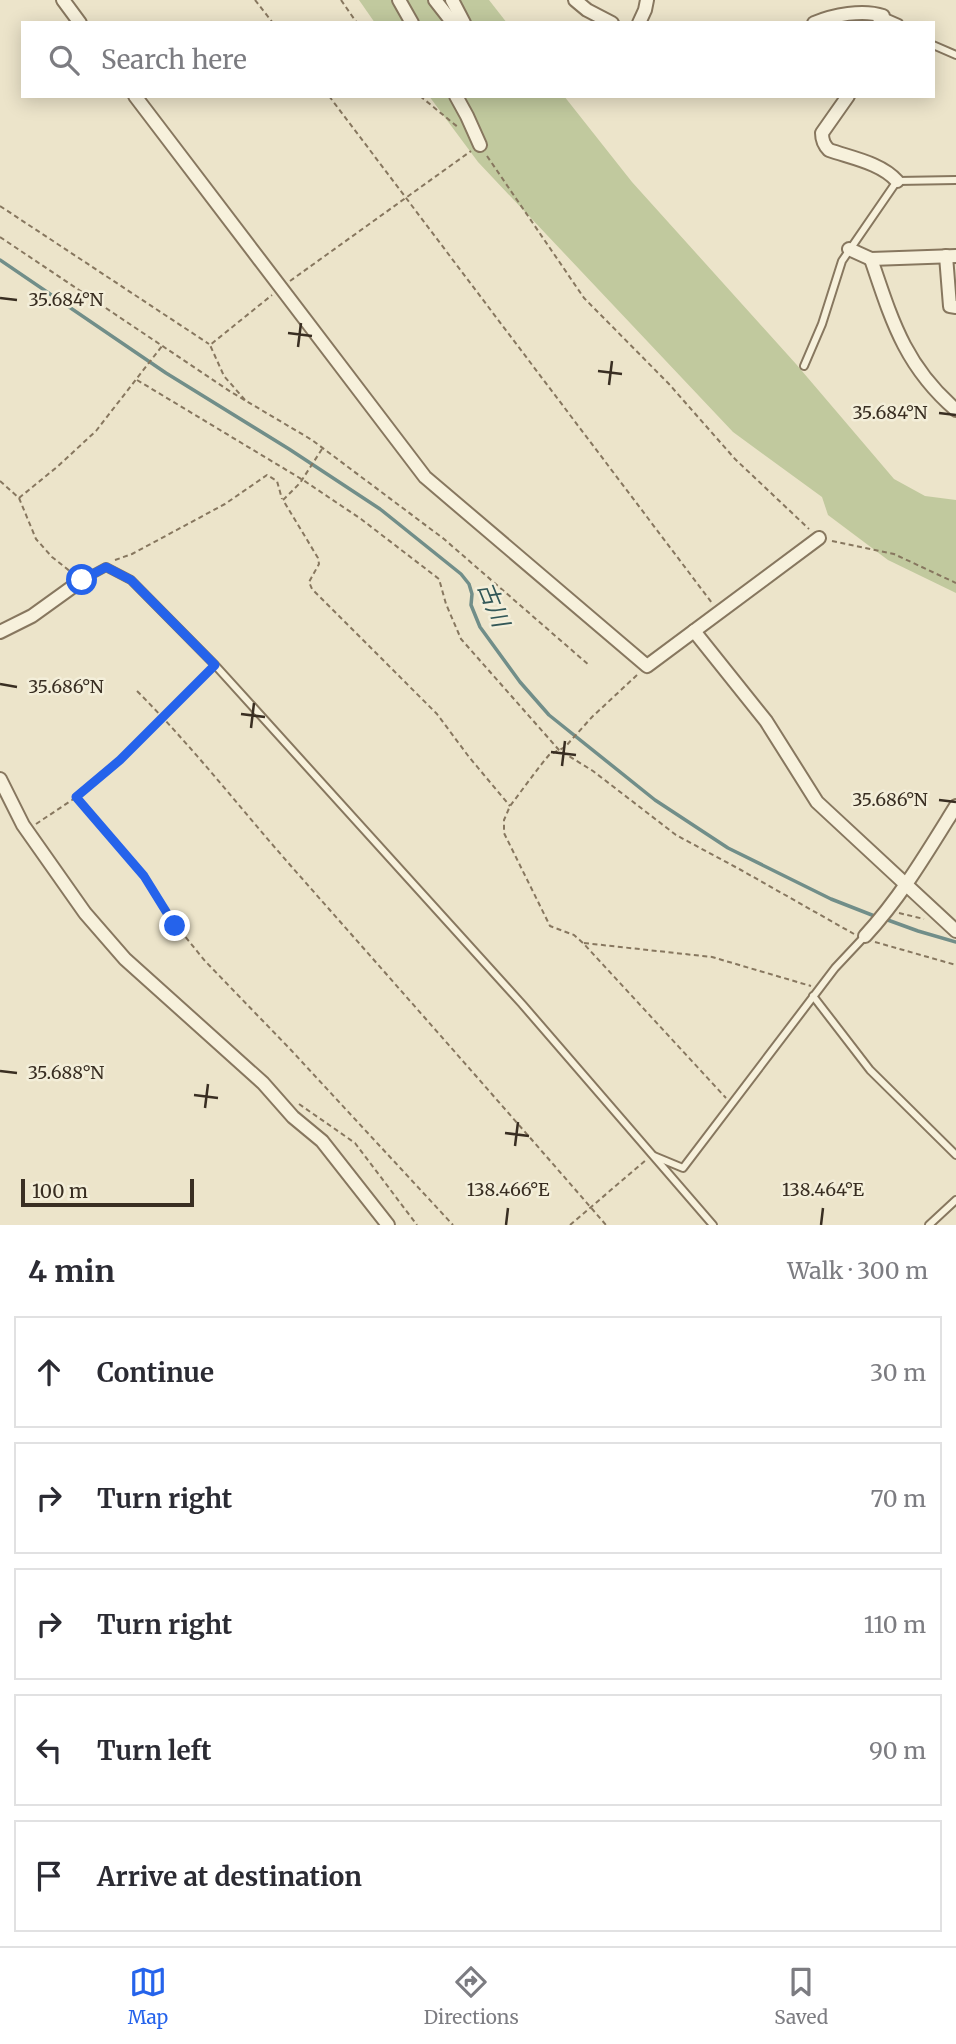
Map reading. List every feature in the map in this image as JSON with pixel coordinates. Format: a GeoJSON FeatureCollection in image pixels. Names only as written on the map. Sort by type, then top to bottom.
{"type":"FeatureCollection","features":[{"type":"Feature","properties":{"kind":"street"},"geometry":{"type":"LineString","coordinates":[[62,0],[78,21]]}},
{"type":"Feature","properties":{"kind":"street"},"geometry":{"type":"LineString","coordinates":[[399,0],[411,21]]}},
{"type":"Feature","properties":{"kind":"street"},"geometry":{"type":"LineString","coordinates":[[435,0],[451,21]]}},
{"type":"Feature","properties":{"kind":"street"},"geometry":{"type":"LineString","coordinates":[[452,0],[463,21]]}},
{"type":"Feature","properties":{"kind":"street"},"geometry":{"type":"LineString","coordinates":[[575,0],[608,21]]}},
{"type":"Feature","properties":{"kind":"street"},"geometry":{"type":"LineString","coordinates":[[640,21],[647,0]]}},
{"type":"Feature","properties":{"kind":"street"},"geometry":{"type":"LineString","coordinates":[[823,21],[856,14],[877,13]]}},
{"type":"Feature","properties":{"kind":"street"},"geometry":{"type":"LineString","coordinates":[[137,98],[425,477],[647,666],[819,538]]}},
{"type":"Feature","properties":{"kind":"street"},"geometry":{"type":"LineString","coordinates":[[457,98],[480,145]]}},
{"type":"Feature","properties":{"kind":"street"},"geometry":{"type":"LineString","coordinates":[[847,98],[822,133],[825,146],[829,150],[878,167],[897,181]]}},
{"type":"Feature","properties":{"kind":"street"},"geometry":{"type":"LineString","coordinates":[[849,249],[872,259],[951,256],[950,306],[956,307]]}},
{"type":"Feature","properties":{"kind":"street"},"geometry":{"type":"LineString","coordinates":[[872,259],[902,342],[928,383],[956,410]]}},
{"type":"Feature","properties":{"kind":"street"},"geometry":{"type":"LineString","coordinates":[[0,632],[32,616],[82,580]]}},
{"type":"Feature","properties":{"kind":"street"},"geometry":{"type":"LineString","coordinates":[[694,631],[766,721],[817,802],[956,931]]}},
{"type":"Feature","properties":{"kind":"street"},"geometry":{"type":"LineString","coordinates":[[0,779],[23,825],[85,913],[125,959],[322,1141],[388,1225]]}},
{"type":"Feature","properties":{"kind":"street"},"geometry":{"type":"LineString","coordinates":[[864,938],[906,886],[956,806]]}},
{"type":"Feature","properties":{"kind":"lane"},"geometry":{"type":"LineString","coordinates":[[877,13],[895,21]]}},
{"type":"Feature","properties":{"kind":"lane"},"geometry":{"type":"LineString","coordinates":[[935,46],[956,55]]}},
{"type":"Feature","properties":{"kind":"lane"},"geometry":{"type":"LineString","coordinates":[[804,366],[822,324],[842,261],[897,181],[956,180]]}},
{"type":"Feature","properties":{"kind":"lane"},"geometry":{"type":"LineString","coordinates":[[82,580],[106,567],[131,580],[215,665],[513,994],[713,1225]]}},
{"type":"Feature","properties":{"kind":"lane"},"geometry":{"type":"LineString","coordinates":[[652,1155],[683,1168],[819,988],[864,938]]}},
{"type":"Feature","properties":{"kind":"lane"},"geometry":{"type":"LineString","coordinates":[[813,996],[870,1070],[956,1156]]}},
{"type":"Feature","properties":{"kind":"lane"},"geometry":{"type":"LineString","coordinates":[[929,1225],[956,1200]]}},
{"type":"Feature","properties":{"kind":"path"},"geometry":{"type":"LineString","coordinates":[[255,0],[271,21]]}},
{"type":"Feature","properties":{"kind":"path"},"geometry":{"type":"LineString","coordinates":[[341,0],[356,21]]}},
{"type":"Feature","properties":{"kind":"path"},"geometry":{"type":"LineString","coordinates":[[331,98],[719,612]]}},
{"type":"Feature","properties":{"kind":"path"},"geometry":{"type":"LineString","coordinates":[[422,98],[460,129]]}},
{"type":"Feature","properties":{"kind":"path"},"geometry":{"type":"LineString","coordinates":[[211,345],[280,288],[480,145],[584,298],[669,384],[735,459],[819,538],[894,554],[956,583]]}},
{"type":"Feature","properties":{"kind":"path"},"geometry":{"type":"LineString","coordinates":[[0,206],[211,345],[224,376],[247,402]]}},
{"type":"Feature","properties":{"kind":"path"},"geometry":{"type":"LineString","coordinates":[[0,237],[247,402],[312,440],[444,539],[590,666]]}},
{"type":"Feature","properties":{"kind":"path"},"geometry":{"type":"LineString","coordinates":[[19,498],[96,431],[163,345]]}},
{"type":"Feature","properties":{"kind":"path"},"geometry":{"type":"LineString","coordinates":[[137,380],[303,480],[361,519],[439,579],[461,639],[559,750],[593,771],[676,835],[864,938],[956,965]]}},
{"type":"Feature","properties":{"kind":"path"},"geometry":{"type":"LineString","coordinates":[[283,500],[303,480],[323,448]]}},
{"type":"Feature","properties":{"kind":"path"},"geometry":{"type":"LineString","coordinates":[[106,567],[120,557],[132,554],[225,504],[267,475],[277,481],[283,500],[318,558],[319,564],[309,582],[312,589],[437,714],[468,757],[510,806]]}},
{"type":"Feature","properties":{"kind":"path"},"geometry":{"type":"LineString","coordinates":[[0,481],[19,498],[36,539],[52,557],[82,580]]}},
{"type":"Feature","properties":{"kind":"path"},"geometry":{"type":"LineString","coordinates":[[23,825],[34,825],[76,797],[120,760],[215,665]]}},
{"type":"Feature","properties":{"kind":"path"},"geometry":{"type":"LineString","coordinates":[[647,666],[592,717],[565,747],[549,755],[510,806],[504,820],[504,833],[550,926],[574,935],[583,943],[731,1104]]}},
{"type":"Feature","properties":{"kind":"path"},"geometry":{"type":"LineString","coordinates":[[137,691],[162,716],[606,1225]]}},
{"type":"Feature","properties":{"kind":"path"},"geometry":{"type":"LineString","coordinates":[[76,797],[144,876],[166,913],[205,961],[453,1225]]}},
{"type":"Feature","properties":{"kind":"path"},"geometry":{"type":"LineString","coordinates":[[886,913],[924,919]]}},
{"type":"Feature","properties":{"kind":"path"},"geometry":{"type":"LineString","coordinates":[[583,943],[712,957],[819,988]]}},
{"type":"Feature","properties":{"kind":"path"},"geometry":{"type":"LineString","coordinates":[[295,1101],[355,1143],[417,1225]]}},
{"type":"Feature","properties":{"kind":"path"},"geometry":{"type":"LineString","coordinates":[[570,1225],[652,1155]]}},
{"type":"Feature","properties":{"kind":"green space"},"geometry":{"type":"Polygon","coordinates":[[[359,0],[489,0],[505,21],[374,21],[359,0]]]}},
{"type":"Feature","properties":{"kind":"green space"},"geometry":{"type":"Polygon","coordinates":[[[430,98],[566,98],[632,182],[796,364],[894,479],[925,496],[956,500],[956,593],[888,560],[828,515],[822,497],[733,432],[478,162],[430,98]]]}},
{"type":"Feature","properties":{"kind":"waterway","name":"古川"},"geometry":{"type":"LineString","coordinates":[[0,260],[166,373],[380,509],[461,574],[469,584],[471,605],[480,627],[520,682],[549,715],[655,800],[728,848],[831,899],[877,917]]}},
{"type":"Feature","properties":{"kind":"waterway","name":"古川"},"geometry":{"type":"LineString","coordinates":[[885,919],[956,942]]}},
{"type":"Feature","properties":{"kind":"route"},"geometry":{"type":"LineString","coordinates":[[82,580],[106,567],[131,580],[215,665],[120,760],[76,797],[144,876],[175,926]]}}]}
